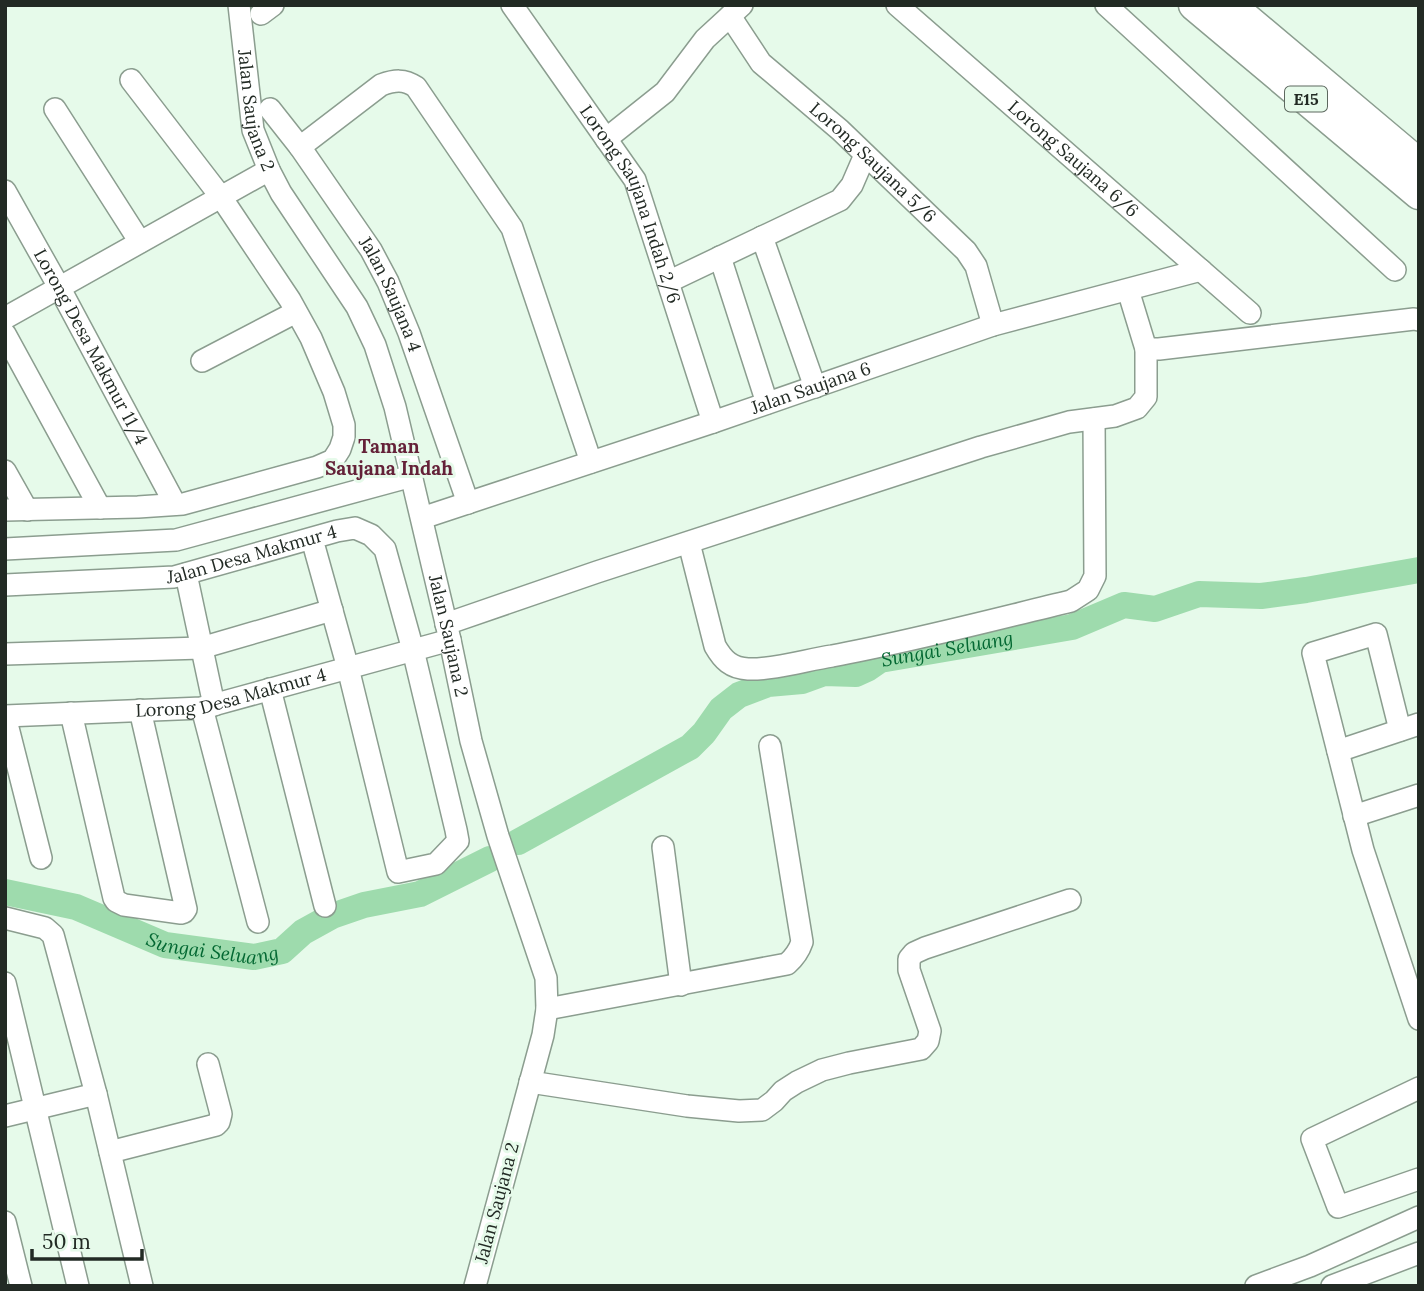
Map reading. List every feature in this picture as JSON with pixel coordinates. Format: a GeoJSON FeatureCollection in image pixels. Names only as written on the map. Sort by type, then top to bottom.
{"type":"FeatureCollection","features":[{"type":"Feature","properties":{"kind":"highway","name":"E15"},"geometry":{"type":"LineString","coordinates":[[1194,5],[1419,194]]}},
{"type":"Feature","properties":{"kind":"highway","name":"E15"},"geometry":{"type":"LineString","coordinates":[[1230,5],[1419,164]]}},
{"type":"Feature","properties":{"kind":"street","name":"Jalan Saujana 2"},"geometry":{"type":"LineString","coordinates":[[239,5],[253,130],[269,170],[281,193],[357,307],[376,345],[412,476],[471,741],[498,836],[545,978],[547,1009],[543,1035],[475,1286]]}},
{"type":"Feature","properties":{"kind":"street","name":"Lorong Saujana 6/6"},"geometry":{"type":"LineString","coordinates":[[897,5],[1250,313]]}},
{"type":"Feature","properties":{"kind":"street"},"geometry":{"type":"LineString","coordinates":[[1106,5],[1395,270]]}},
{"type":"Feature","properties":{"kind":"street","name":"Lorong Saujana Indah 2/6"},"geometry":{"type":"LineString","coordinates":[[523,9],[635,180],[713,422]]}},
{"type":"Feature","properties":{"kind":"street"},"geometry":{"type":"LineString","coordinates":[[606,139],[665,92],[705,39],[736,11]]}},
{"type":"Feature","properties":{"kind":"street","name":"Lorong Saujana 5/6"},"geometry":{"type":"LineString","coordinates":[[736,11],[761,63],[840,130],[966,251],[976,266],[993,325]]}},
{"type":"Feature","properties":{"kind":"street"},"geometry":{"type":"LineString","coordinates":[[5,510],[183,503],[317,467],[333,460],[344,437],[344,425],[334,392],[311,338],[296,312],[220,197],[131,80]]}},
{"type":"Feature","properties":{"kind":"street"},"geometry":{"type":"LineString","coordinates":[[300,148],[381,85],[395,80],[409,82],[416,87],[512,228],[592,462]]}},
{"type":"Feature","properties":{"kind":"street"},"geometry":{"type":"LineString","coordinates":[[55,109],[141,242]]}},
{"type":"Feature","properties":{"kind":"street","name":"Jalan Saujana 4"},"geometry":{"type":"LineString","coordinates":[[270,109],[371,250],[388,282],[409,333],[468,503]]}},
{"type":"Feature","properties":{"kind":"street"},"geometry":{"type":"LineString","coordinates":[[668,282],[840,200],[852,185],[865,155]]}},
{"type":"Feature","properties":{"kind":"street"},"geometry":{"type":"LineString","coordinates":[[5,318],[269,170]]}},
{"type":"Feature","properties":{"kind":"street","name":"Lorong Desa Makmur 11/4"},"geometry":{"type":"LineString","coordinates":[[5,191],[175,504]]}},
{"type":"Feature","properties":{"kind":"street"},"geometry":{"type":"LineString","coordinates":[[761,237],[815,387]]}},
{"type":"Feature","properties":{"kind":"street"},"geometry":{"type":"LineString","coordinates":[[720,257],[767,403]]}},
{"type":"Feature","properties":{"kind":"street","name":"Jalan Saujana 6"},"geometry":{"type":"LineString","coordinates":[[422,518],[713,422],[993,325],[1201,270]]}},
{"type":"Feature","properties":{"kind":"street","name":"Lorong Desa Makmur 4"},"geometry":{"type":"LineString","coordinates":[[5,716],[208,706],[348,668],[413,650],[448,632],[597,572],[981,447],[1069,422],[1115,416],[1137,408],[1146,397],[1146,349],[1128,290]]}},
{"type":"Feature","properties":{"kind":"street"},"geometry":{"type":"LineString","coordinates":[[202,361],[296,312]]}},
{"type":"Feature","properties":{"kind":"street"},"geometry":{"type":"LineString","coordinates":[[1146,349],[1419,320]]}},
{"type":"Feature","properties":{"kind":"street"},"geometry":{"type":"LineString","coordinates":[[5,334],[100,508]]}},
{"type":"Feature","properties":{"kind":"street"},"geometry":{"type":"LineString","coordinates":[[689,543],[715,646],[730,665],[746,669],[881,647],[1071,601],[1087,590],[1095,576],[1094,419]]}},
{"type":"Feature","properties":{"kind":"street"},"geometry":{"type":"LineString","coordinates":[[5,471],[27,510]]}},
{"type":"Feature","properties":{"kind":"street"},"geometry":{"type":"LineString","coordinates":[[5,549],[176,540],[412,476]]}},
{"type":"Feature","properties":{"kind":"street","name":"Jalan Desa Makmur 4"},"geometry":{"type":"LineString","coordinates":[[5,586],[174,577],[355,528],[371,535],[385,549],[413,650],[458,841],[436,864],[398,872],[348,668]]}},
{"type":"Feature","properties":{"kind":"street"},"geometry":{"type":"LineString","coordinates":[[312,539],[348,668]]}},
{"type":"Feature","properties":{"kind":"street"},"geometry":{"type":"LineString","coordinates":[[186,575],[201,648],[208,706],[258,922]]}},
{"type":"Feature","properties":{"kind":"street"},"geometry":{"type":"LineString","coordinates":[[5,654],[201,648],[332,610]]}},
{"type":"Feature","properties":{"kind":"street"},"geometry":{"type":"LineString","coordinates":[[1338,751],[1410,727],[1376,634],[1313,653],[1363,850],[1417,1008]]}},
{"type":"Feature","properties":{"kind":"street"},"geometry":{"type":"LineString","coordinates":[[270,689],[326,906]]}},
{"type":"Feature","properties":{"kind":"street"},"geometry":{"type":"LineString","coordinates":[[71,713],[114,898],[124,905],[181,913],[186,909],[139,710]]}},
{"type":"Feature","properties":{"kind":"street"},"geometry":{"type":"LineString","coordinates":[[5,716],[41,858]]}},
{"type":"Feature","properties":{"kind":"street"},"geometry":{"type":"LineString","coordinates":[[547,1009],[787,964],[799,951],[802,942],[770,746]]}},
{"type":"Feature","properties":{"kind":"street"},"geometry":{"type":"LineString","coordinates":[[1354,816],[1417,802]]}},
{"type":"Feature","properties":{"kind":"street"},"geometry":{"type":"LineString","coordinates":[[663,847],[681,985]]}},
{"type":"Feature","properties":{"kind":"street"},"geometry":{"type":"LineString","coordinates":[[530,1082],[687,1106],[738,1111],[762,1110],[783,1091],[822,1070],[921,1049],[928,1041],[930,1031],[909,970],[909,959],[915,953],[1070,900]]}},
{"type":"Feature","properties":{"kind":"street"},"geometry":{"type":"LineString","coordinates":[[5,918],[45,928],[53,935],[96,1094],[142,1286]]}},
{"type":"Feature","properties":{"kind":"street"},"geometry":{"type":"LineString","coordinates":[[5,983],[78,1286]]}},
{"type":"Feature","properties":{"kind":"street"},"geometry":{"type":"LineString","coordinates":[[110,1152],[216,1125],[221,1114],[208,1063]]}},
{"type":"Feature","properties":{"kind":"street"},"geometry":{"type":"LineString","coordinates":[[1419,1088],[1312,1139],[1338,1207],[1419,1179]]}},
{"type":"Feature","properties":{"kind":"street"},"geometry":{"type":"LineString","coordinates":[[5,1116],[96,1094]]}},
{"type":"Feature","properties":{"kind":"street"},"geometry":{"type":"LineString","coordinates":[[1256,1286],[1310,1266],[1419,1217]]}},
{"type":"Feature","properties":{"kind":"street"},"geometry":{"type":"LineString","coordinates":[[5,1222],[21,1286]]}},
{"type":"Feature","properties":{"kind":"street"},"geometry":{"type":"LineString","coordinates":[[1332,1286],[1378,1278],[1419,1253]]}},
{"type":"Feature","properties":{"kind":"waterway","name":"Sungai Seluang"},"geometry":{"type":"LineString","coordinates":[[518,842],[690,747],[721,709],[739,695],[768,684],[802,681],[824,673],[856,674],[880,660],[1072,627],[1124,605],[1155,609],[1199,594],[1261,596],[1419,570]]}},
{"type":"Feature","properties":{"kind":"waterway","name":"Sungai Seluang"},"geometry":{"type":"LineString","coordinates":[[5,892],[76,907],[165,945],[254,957],[282,951],[303,932],[332,916],[364,905],[420,894],[490,859]]}},
{"type":"Feature","properties":{"kind":"district","name":"Taman Saujana Indah"},"geometry":{"type":"Point","coordinates":[389,457]}}]}
